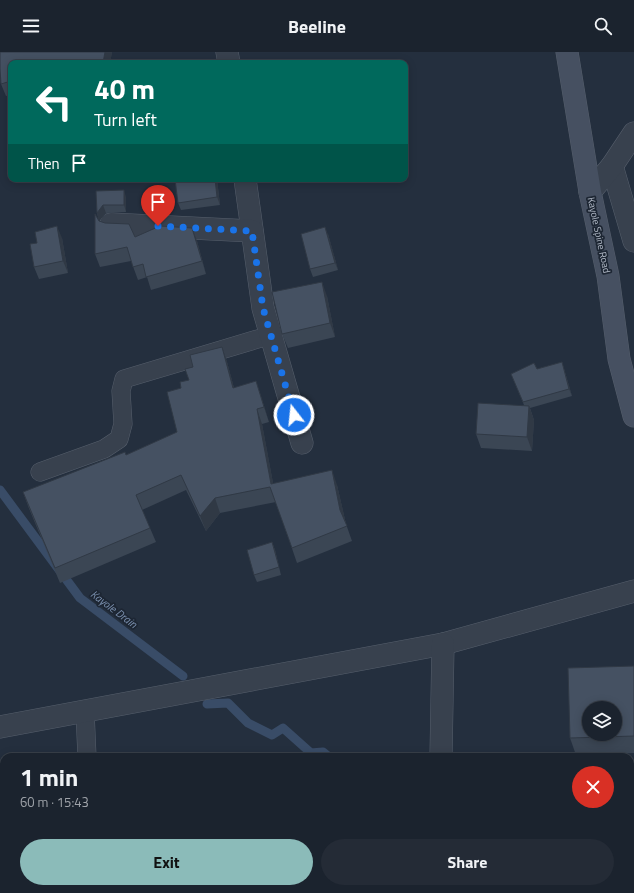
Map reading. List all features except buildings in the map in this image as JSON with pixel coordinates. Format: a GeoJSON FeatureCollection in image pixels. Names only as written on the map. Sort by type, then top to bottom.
{"type":"FeatureCollection","features":[{"type":"Feature","properties":{"kind":"main road","name":"Kayole Spine Road"},"geometry":{"type":"LineString","coordinates":[[567,52],[590,192],[608,276],[619,359],[634,416]]}},
{"type":"Feature","properties":{"kind":"street"},"geometry":{"type":"LineString","coordinates":[[590,192],[612,166],[634,134]]}},
{"type":"Feature","properties":{"kind":"street"},"geometry":{"type":"LineString","coordinates":[[612,166],[634,241]]}},
{"type":"Feature","properties":{"kind":"street"},"geometry":{"type":"LineString","coordinates":[[245,182],[263,308],[302,443]]}},
{"type":"Feature","properties":{"kind":"street"},"geometry":{"type":"LineString","coordinates":[[111,224],[252,231]]}},
{"type":"Feature","properties":{"kind":"street"},"geometry":{"type":"LineString","coordinates":[[0,727],[443,644],[634,591]]}},
{"type":"Feature","properties":{"kind":"street"},"geometry":{"type":"LineString","coordinates":[[441,753],[443,644]]}},
{"type":"Feature","properties":{"kind":"lane"},"geometry":{"type":"LineString","coordinates":[[40,472],[104,450],[119,439],[123,424],[121,391],[124,379],[271,335]]}},
{"type":"Feature","properties":{"kind":"lane"},"geometry":{"type":"LineString","coordinates":[[85,711],[87,753]]}},
{"type":"Feature","properties":{"kind":"waterway","name":"Kayole Drain"},"geometry":{"type":"LineString","coordinates":[[0,490],[80,598],[183,676]]}},
{"type":"Feature","properties":{"kind":"waterway","name":"Kayole Drain"},"geometry":{"type":"LineString","coordinates":[[207,704],[228,703],[248,723],[272,735],[283,728],[311,753]]}},
{"type":"Feature","properties":{"kind":"waterway","name":"Kayole Drain"},"geometry":{"type":"LineString","coordinates":[[311,753],[324,753]]}},
{"type":"Feature","properties":{"kind":"route"},"geometry":{"type":"LineString","coordinates":[[158,226],[252,231],[263,308],[294,415]]}}]}
